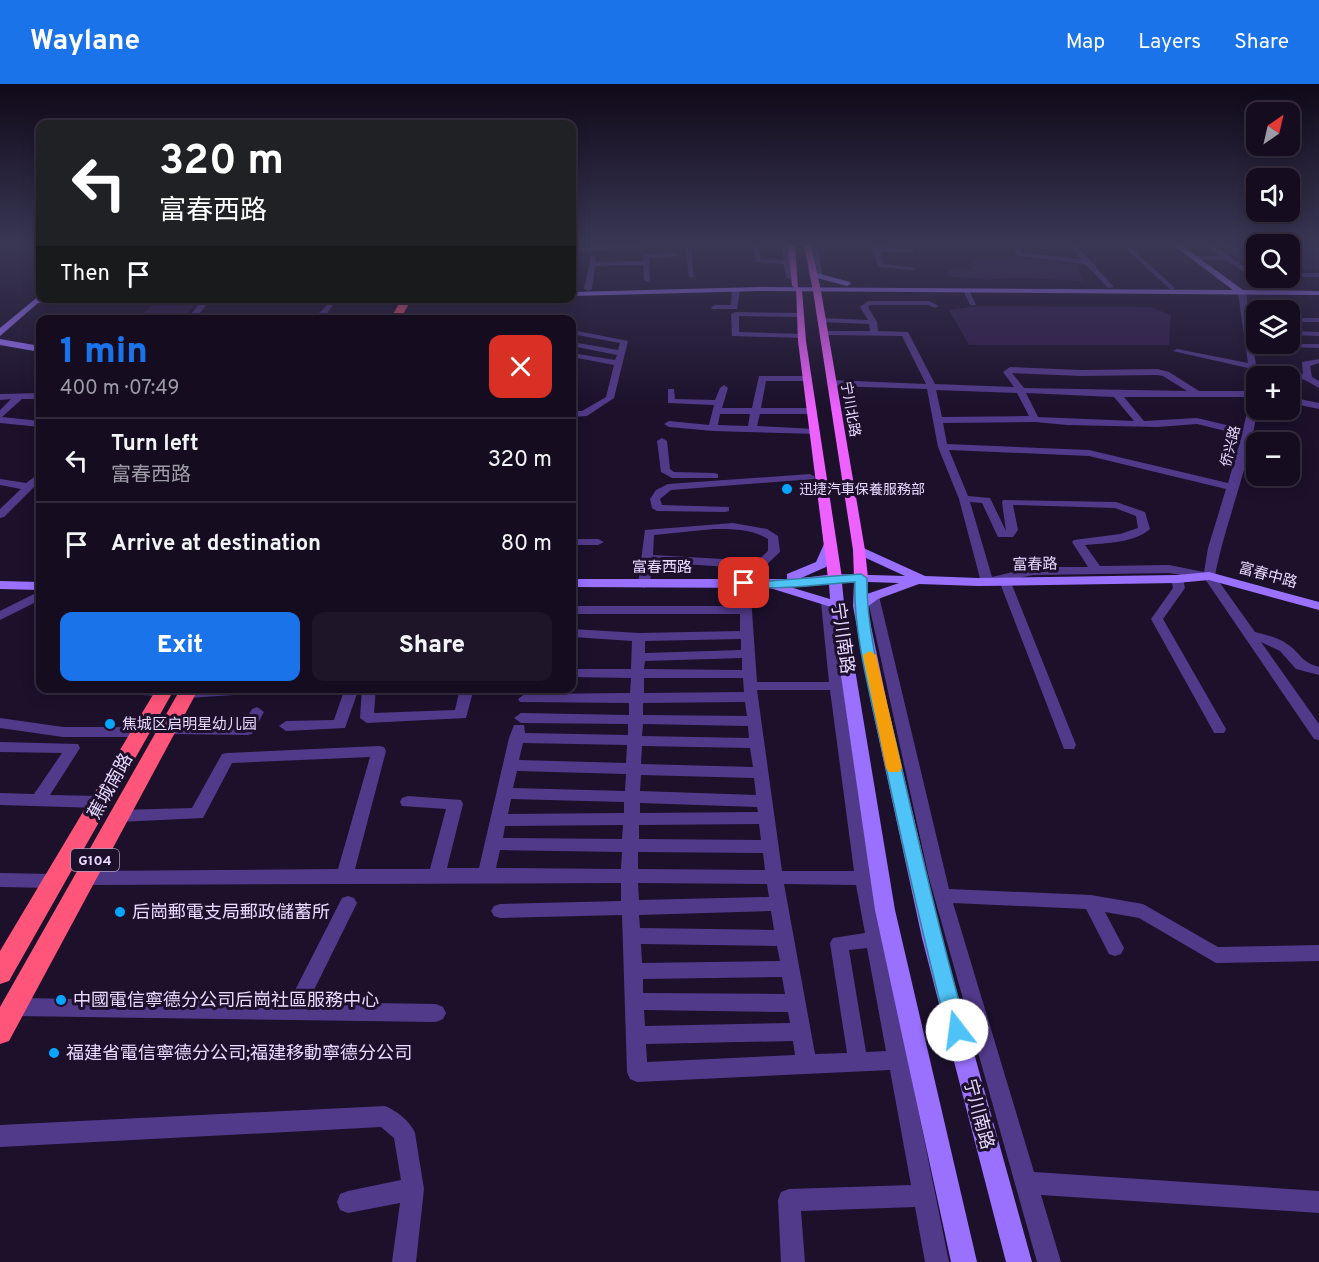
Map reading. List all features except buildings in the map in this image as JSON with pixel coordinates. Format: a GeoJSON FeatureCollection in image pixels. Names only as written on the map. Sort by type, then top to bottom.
{"type":"FeatureCollection","features":[{"type":"Feature","properties":{"kind":"highway","name":"蕉城南路"},"geometry":{"type":"LineString","coordinates":[[0,973],[163,693]]}},
{"type":"Feature","properties":{"kind":"highway","name":"蕉城南路"},"geometry":{"type":"LineString","coordinates":[[0,1032],[188,693]]}},
{"type":"Feature","properties":{"kind":"main road"},"geometry":{"type":"LineString","coordinates":[[794,300],[799,309]]}},
{"type":"Feature","properties":{"kind":"main road"},"geometry":{"type":"LineString","coordinates":[[798,300],[815,432],[816,477],[835,578]]}},
{"type":"Feature","properties":{"kind":"main road","name":"宁川北路"},"geometry":{"type":"LineString","coordinates":[[818,300],[859,550],[861,578]]}},
{"type":"Feature","properties":{"kind":"main road"},"geometry":{"type":"LineString","coordinates":[[799,309],[819,307],[824,300]]}},
{"type":"Feature","properties":{"kind":"main road"},"geometry":{"type":"LineString","coordinates":[[0,333],[36,301]]}},
{"type":"Feature","properties":{"kind":"main road"},"geometry":{"type":"LineString","coordinates":[[0,342],[36,348]]}},
{"type":"Feature","properties":{"kind":"main road"},"geometry":{"type":"LineString","coordinates":[[769,584],[805,573],[821,564],[830,544]]}},
{"type":"Feature","properties":{"kind":"main road"},"geometry":{"type":"LineString","coordinates":[[859,550],[924,579]]}},
{"type":"Feature","properties":{"kind":"main road","name":"富春路"},"geometry":{"type":"LineString","coordinates":[[861,578],[987,582],[1177,579],[1209,576]]}},
{"type":"Feature","properties":{"kind":"main road","name":"富春中路"},"geometry":{"type":"LineString","coordinates":[[1209,576],[1319,606]]}},
{"type":"Feature","properties":{"kind":"main road","name":"宁川南路"},"geometry":{"type":"LineString","coordinates":[[835,578],[832,603],[885,910],[964,1262]]}},
{"type":"Feature","properties":{"kind":"main road","name":"富春西路"},"geometry":{"type":"LineString","coordinates":[[576,583],[769,584],[861,578]]}},
{"type":"Feature","properties":{"kind":"main road","name":"宁川南路"},"geometry":{"type":"LineString","coordinates":[[861,578],[867,601],[879,703],[932,938],[1019,1262]]}},
{"type":"Feature","properties":{"kind":"main road"},"geometry":{"type":"LineString","coordinates":[[867,601],[924,579]]}},
{"type":"Feature","properties":{"kind":"main road"},"geometry":{"type":"LineString","coordinates":[[769,584],[832,603]]}},
{"type":"Feature","properties":{"kind":"main road"},"geometry":{"type":"LineString","coordinates":[[0,585],[36,586]]}},
{"type":"Feature","properties":{"kind":"street"},"geometry":{"type":"LineString","coordinates":[[715,307],[734,307],[735,300]]}},
{"type":"Feature","properties":{"kind":"street","name":"侨兴路"},"geometry":{"type":"LineString","coordinates":[[1240,300],[1246,326]]}},
{"type":"Feature","properties":{"kind":"street"},"geometry":{"type":"LineString","coordinates":[[194,315],[204,303]]}},
{"type":"Feature","properties":{"kind":"street"},"geometry":{"type":"LineString","coordinates":[[322,313],[332,303]]}},
{"type":"Feature","properties":{"kind":"street"},"geometry":{"type":"LineString","coordinates":[[874,334],[873,322],[864,307],[868,303],[929,303],[935,306]]}},
{"type":"Feature","properties":{"kind":"street"},"geometry":{"type":"LineString","coordinates":[[799,309],[735,314],[735,334],[802,336]]}},
{"type":"Feature","properties":{"kind":"street"},"geometry":{"type":"LineString","coordinates":[[821,320],[873,322]]}},
{"type":"Feature","properties":{"kind":"street"},"geometry":{"type":"LineString","coordinates":[[1300,321],[1319,320]]}},
{"type":"Feature","properties":{"kind":"street"},"geometry":{"type":"LineString","coordinates":[[1300,328],[1319,328]]}},
{"type":"Feature","properties":{"kind":"street"},"geometry":{"type":"LineString","coordinates":[[576,333],[624,341],[610,398],[584,414],[576,414]]}},
{"type":"Feature","properties":{"kind":"street"},"geometry":{"type":"LineString","coordinates":[[822,333],[905,334],[931,385],[943,447],[964,499],[987,582],[1033,571],[1169,569],[1209,576],[1314,723],[1319,735]]}},
{"type":"Feature","properties":{"kind":"street"},"geometry":{"type":"LineString","coordinates":[[1300,333],[1319,334]]}},
{"type":"Feature","properties":{"kind":"street"},"geometry":{"type":"LineString","coordinates":[[576,345],[621,353]]}},
{"type":"Feature","properties":{"kind":"street"},"geometry":{"type":"LineString","coordinates":[[1300,345],[1319,346]]}},
{"type":"Feature","properties":{"kind":"street"},"geometry":{"type":"LineString","coordinates":[[1177,351],[1252,366]]}},
{"type":"Feature","properties":{"kind":"street","name":"侨兴路"},"geometry":{"type":"LineString","coordinates":[[1251,354],[1252,366]]}},
{"type":"Feature","properties":{"kind":"street"},"geometry":{"type":"LineString","coordinates":[[576,357],[618,363]]}},
{"type":"Feature","properties":{"kind":"street"},"geometry":{"type":"LineString","coordinates":[[1308,378],[1305,364],[1319,361]]}},
{"type":"Feature","properties":{"kind":"street"},"geometry":{"type":"LineString","coordinates":[[1035,419],[1020,389],[1007,372],[1010,370],[1082,373],[1157,372],[1166,374],[1196,393]]}},
{"type":"Feature","properties":{"kind":"street"},"geometry":{"type":"LineString","coordinates":[[1300,376],[1319,385]]}},
{"type":"Feature","properties":{"kind":"street"},"geometry":{"type":"LineString","coordinates":[[752,429],[762,378],[808,378]]}},
{"type":"Feature","properties":{"kind":"street"},"geometry":{"type":"LineString","coordinates":[[831,383],[931,385],[1117,394],[1246,394]]}},
{"type":"Feature","properties":{"kind":"street"},"geometry":{"type":"LineString","coordinates":[[713,428],[723,388]]}},
{"type":"Feature","properties":{"kind":"street"},"geometry":{"type":"LineString","coordinates":[[671,391],[671,400],[718,407],[755,411],[812,411]]}},
{"type":"Feature","properties":{"kind":"street"},"geometry":{"type":"LineString","coordinates":[[1117,394],[1140,422]]}},
{"type":"Feature","properties":{"kind":"street"},"geometry":{"type":"LineString","coordinates":[[0,418],[20,396]]}},
{"type":"Feature","properties":{"kind":"street"},"geometry":{"type":"LineString","coordinates":[[0,397],[36,396]]}},
{"type":"Feature","properties":{"kind":"street"},"geometry":{"type":"LineString","coordinates":[[1300,402],[1319,406]]}},
{"type":"Feature","properties":{"kind":"street"},"geometry":{"type":"LineString","coordinates":[[0,418],[36,423]]}},
{"type":"Feature","properties":{"kind":"street"},"geometry":{"type":"LineString","coordinates":[[938,420],[1035,419],[1067,422],[1169,424],[1197,422],[1246,433]]}},
{"type":"Feature","properties":{"kind":"street"},"geometry":{"type":"LineString","coordinates":[[669,424],[815,432]]}},
{"type":"Feature","properties":{"kind":"street","name":"侨兴路"},"geometry":{"type":"LineString","coordinates":[[1209,576],[1214,548],[1246,440]]}},
{"type":"Feature","properties":{"kind":"street"},"geometry":{"type":"LineString","coordinates":[[662,441],[665,470],[672,475],[816,477]]}},
{"type":"Feature","properties":{"kind":"street"},"geometry":{"type":"LineString","coordinates":[[943,447],[1089,453],[1233,487]]}},
{"type":"Feature","properties":{"kind":"street"},"geometry":{"type":"LineString","coordinates":[[725,509],[657,508],[655,500],[660,492],[669,487],[816,477]]}},
{"type":"Feature","properties":{"kind":"street"},"geometry":{"type":"LineString","coordinates":[[0,515],[36,480]]}},
{"type":"Feature","properties":{"kind":"street"},"geometry":{"type":"LineString","coordinates":[[0,482],[29,488]]}},
{"type":"Feature","properties":{"kind":"street"},"geometry":{"type":"LineString","coordinates":[[964,499],[986,500],[1002,535],[1010,535],[1012,530],[1007,502],[1116,505],[1141,514],[1144,529],[1136,533],[1120,538],[1078,542],[1096,570]]}},
{"type":"Feature","properties":{"kind":"street"},"geometry":{"type":"LineString","coordinates":[[644,584],[646,558],[649,532],[732,526],[759,528],[767,531],[774,538],[774,552],[760,565],[646,558]]}},
{"type":"Feature","properties":{"kind":"street"},"geometry":{"type":"LineString","coordinates":[[576,542],[598,542]]}},
{"type":"Feature","properties":{"kind":"street"},"geometry":{"type":"LineString","coordinates":[[721,562],[726,583]]}},
{"type":"Feature","properties":{"kind":"street"},"geometry":{"type":"LineString","coordinates":[[1177,579],[1179,588],[1173,598],[1161,608],[1157,619],[1219,729]]}},
{"type":"Feature","properties":{"kind":"street"},"geometry":{"type":"LineString","coordinates":[[1005,581],[1069,745]]}},
{"type":"Feature","properties":{"kind":"street"},"geometry":{"type":"LineString","coordinates":[[744,583],[750,685],[774,878],[807,1064]]}},
{"type":"Feature","properties":{"kind":"street"},"geometry":{"type":"LineString","coordinates":[[0,616],[36,597]]}},
{"type":"Feature","properties":{"kind":"street"},"geometry":{"type":"LineString","coordinates":[[867,601],[943,896],[1049,1262]]}},
{"type":"Feature","properties":{"kind":"street"},"geometry":{"type":"LineString","coordinates":[[832,603],[837,686],[863,878],[922,1196],[937,1262]]}},
{"type":"Feature","properties":{"kind":"street"},"geometry":{"type":"LineString","coordinates":[[576,610],[746,610]]}},
{"type":"Feature","properties":{"kind":"street"},"geometry":{"type":"LineString","coordinates":[[576,633],[639,637],[747,635]]}},
{"type":"Feature","properties":{"kind":"street"},"geometry":{"type":"LineString","coordinates":[[1250,634],[1271,640],[1285,648],[1301,666],[1319,671]]}},
{"type":"Feature","properties":{"kind":"street"},"geometry":{"type":"LineString","coordinates":[[639,637],[629,876],[637,1072],[896,1060]]}},
{"type":"Feature","properties":{"kind":"street"},"geometry":{"type":"LineString","coordinates":[[576,673],[748,654]]}},
{"type":"Feature","properties":{"kind":"street"},"geometry":{"type":"LineString","coordinates":[[637,665],[750,685]]}},
{"type":"Feature","properties":{"kind":"street"},"geometry":{"type":"LineString","coordinates":[[486,875],[526,694],[635,697],[750,685],[837,686]]}},
{"type":"Feature","properties":{"kind":"street"},"geometry":{"type":"LineString","coordinates":[[286,726],[340,725],[350,693]]}},
{"type":"Feature","properties":{"kind":"street"},"geometry":{"type":"LineString","coordinates":[[369,693],[367,718],[461,715],[466,693]]}},
{"type":"Feature","properties":{"kind":"street"},"geometry":{"type":"LineString","coordinates":[[168,729],[247,730],[257,712]]}},
{"type":"Feature","properties":{"kind":"street"},"geometry":{"type":"LineString","coordinates":[[521,718],[754,721]]}},
{"type":"Feature","properties":{"kind":"street"},"geometry":{"type":"LineString","coordinates":[[0,723],[63,732],[141,732]]}},
{"type":"Feature","properties":{"kind":"street"},"geometry":{"type":"LineString","coordinates":[[516,738],[757,742]]}},
{"type":"Feature","properties":{"kind":"street"},"geometry":{"type":"LineString","coordinates":[[0,747],[73,748],[38,800]]}},
{"type":"Feature","properties":{"kind":"street"},"geometry":{"type":"LineString","coordinates":[[119,816],[197,814],[227,758],[380,751],[345,876]]}},
{"type":"Feature","properties":{"kind":"street"},"geometry":{"type":"LineString","coordinates":[[510,765],[761,772]]}},
{"type":"Feature","properties":{"kind":"street"},"geometry":{"type":"LineString","coordinates":[[504,793],[764,801]]}},
{"type":"Feature","properties":{"kind":"street"},"geometry":{"type":"LineString","coordinates":[[0,799],[100,802]]}},
{"type":"Feature","properties":{"kind":"street"},"geometry":{"type":"LineString","coordinates":[[408,802],[455,804],[437,876]]}},
{"type":"Feature","properties":{"kind":"street"},"geometry":{"type":"LineString","coordinates":[[498,820],[767,818]]}},
{"type":"Feature","properties":{"kind":"street"},"geometry":{"type":"LineString","coordinates":[[493,844],[770,847]]}},
{"type":"Feature","properties":{"kind":"street"},"geometry":{"type":"LineString","coordinates":[[85,878],[486,875],[863,878]]}},
{"type":"Feature","properties":{"kind":"street"},"geometry":{"type":"LineString","coordinates":[[0,880],[53,881]]}},
{"type":"Feature","properties":{"kind":"street"},"geometry":{"type":"LineString","coordinates":[[943,896],[1091,902],[1143,911],[1216,955],[1319,953]]}},
{"type":"Feature","properties":{"kind":"street"},"geometry":{"type":"LineString","coordinates":[[1091,902],[1115,948]]}},
{"type":"Feature","properties":{"kind":"street"},"geometry":{"type":"LineString","coordinates":[[294,1011],[348,903]]}},
{"type":"Feature","properties":{"kind":"street"},"geometry":{"type":"LineString","coordinates":[[500,911],[779,904]]}},
{"type":"Feature","properties":{"kind":"street"},"geometry":{"type":"LineString","coordinates":[[631,936],[785,938]]}},
{"type":"Feature","properties":{"kind":"street"},"geometry":{"type":"LineString","coordinates":[[858,1061],[839,943],[874,940]]}},
{"type":"Feature","properties":{"kind":"street"},"geometry":{"type":"LineString","coordinates":[[633,971],[790,969]]}},
{"type":"Feature","properties":{"kind":"street"},"geometry":{"type":"LineString","coordinates":[[634,1001],[796,1003]]}},
{"type":"Feature","properties":{"kind":"street"},"geometry":{"type":"LineString","coordinates":[[14,1007],[436,1013]]}},
{"type":"Feature","properties":{"kind":"street"},"geometry":{"type":"LineString","coordinates":[[635,1035],[801,1032]]}},
{"type":"Feature","properties":{"kind":"street"},"geometry":{"type":"LineString","coordinates":[[0,1136],[385,1116],[404,1133],[413,1189],[404,1262]]}},
{"type":"Feature","properties":{"kind":"street"},"geometry":{"type":"LineString","coordinates":[[1026,1183],[1319,1202]]}},
{"type":"Feature","properties":{"kind":"street"},"geometry":{"type":"LineString","coordinates":[[348,1202],[413,1189]]}},
{"type":"Feature","properties":{"kind":"street"},"geometry":{"type":"LineString","coordinates":[[793,1262],[789,1200],[922,1196]]}},
{"type":"Feature","properties":{"kind":"slow traffic"},"geometry":{"type":"LineString","coordinates":[[870,655],[894,768]]}},
{"type":"Feature","properties":{"kind":"place","name":"迅捷汽車保養服務部"},"geometry":{"type":"Point","coordinates":[787,489]}},
{"type":"Feature","properties":{"kind":"place","name":"焦城区启明星幼儿园"},"geometry":{"type":"Point","coordinates":[110,724]}},
{"type":"Feature","properties":{"kind":"place","name":"后崗郵電支局郵政儲蓄所"},"geometry":{"type":"Point","coordinates":[120,912]}},
{"type":"Feature","properties":{"kind":"place","name":"中國電信寧德分公司后崗社區服務中心"},"geometry":{"type":"Point","coordinates":[61,1000]}},
{"type":"Feature","properties":{"kind":"place","name":"福建省電信寧德分公司;福建移動寧德分公司"},"geometry":{"type":"Point","coordinates":[54,1053]}},
{"type":"Feature","properties":{"kind":"route"},"geometry":{"type":"LineString","coordinates":[[744,583],[769,584],[861,578],[860,606],[879,703],[932,938],[957,1030]]}}]}
